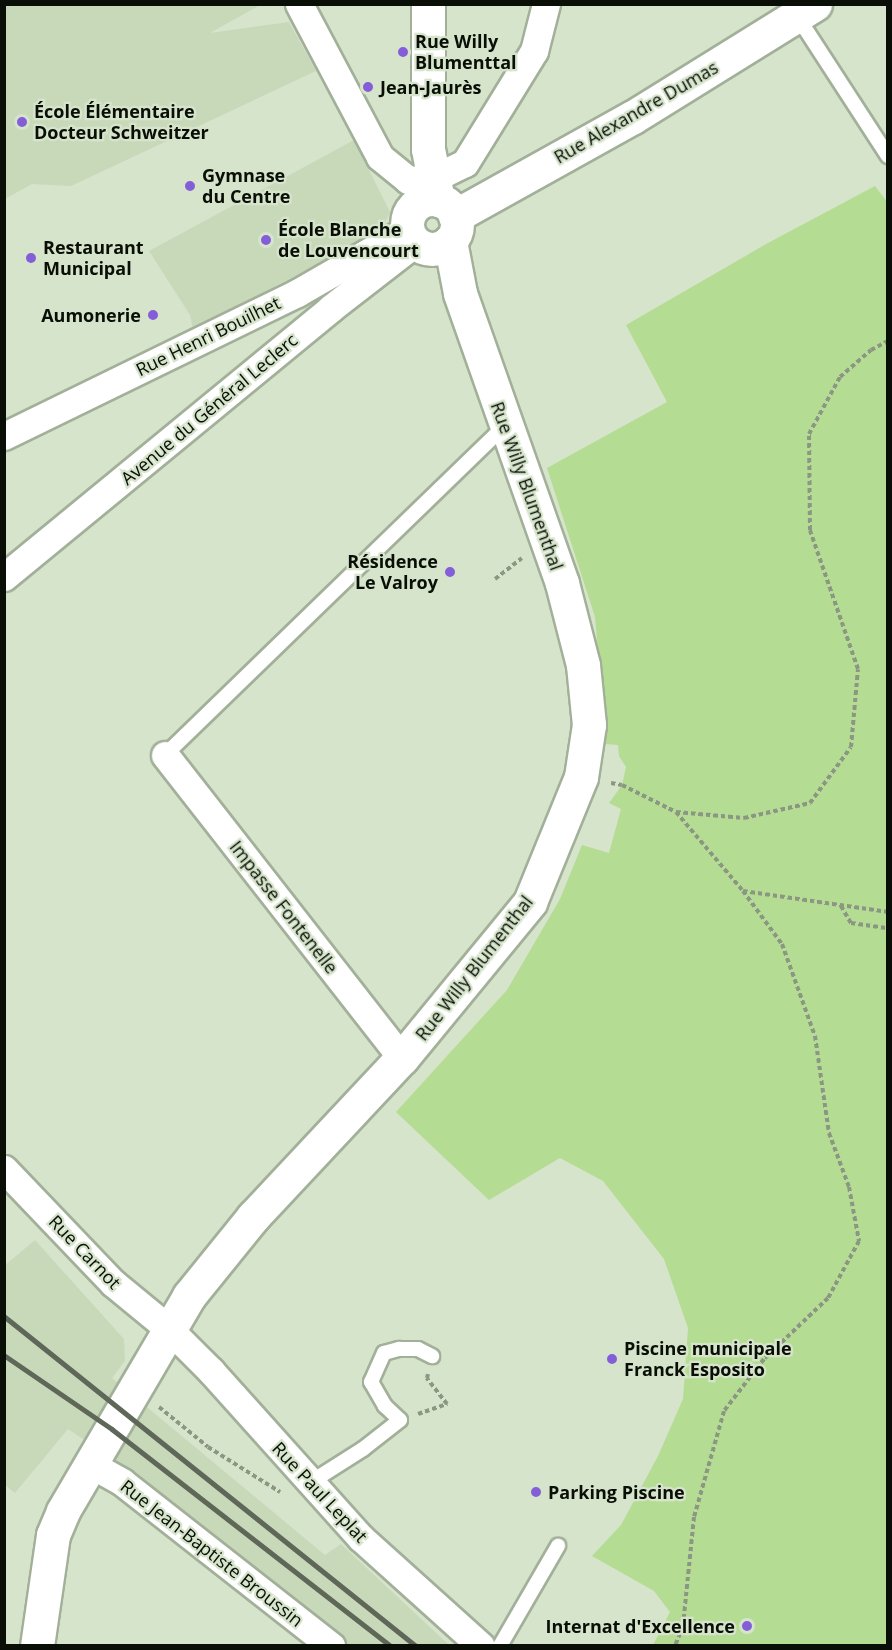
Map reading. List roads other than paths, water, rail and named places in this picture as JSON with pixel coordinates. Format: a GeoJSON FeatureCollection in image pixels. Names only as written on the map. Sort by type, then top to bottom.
{"type":"FeatureCollection","features":[{"type":"Feature","properties":{"kind":"main road","name":"Rue Willy Blumenthal"},"geometry":{"type":"LineString","coordinates":[[37,1646],[53,1535],[69,1498],[138,1386],[189,1296],[253,1217],[402,1058],[531,902],[581,777],[589,725],[583,665],[562,583],[429,209],[428,4]]}},
{"type":"Feature","properties":{"kind":"main road","name":"Rue Alexandre Dumas"},"geometry":{"type":"LineString","coordinates":[[429,209],[633,117],[806,10]]}},
{"type":"Feature","properties":{"kind":"street"},"geometry":{"type":"LineString","coordinates":[[298,4],[380,157],[408,180],[429,209],[465,163],[534,51],[546,4]]}},
{"type":"Feature","properties":{"kind":"street","name":"Rue Henri Bouilhet"},"geometry":{"type":"LineString","coordinates":[[4,436],[315,283],[429,209]]}},
{"type":"Feature","properties":{"kind":"street","name":"Avenue du Général Leclerc"},"geometry":{"type":"LineString","coordinates":[[4,578],[331,308],[429,209]]}},
{"type":"Feature","properties":{"kind":"street"},"geometry":{"type":"LineString","coordinates":[[315,283],[331,308]]}},
{"type":"Feature","properties":{"kind":"street","name":"Impasse Fontenelle"},"geometry":{"type":"LineString","coordinates":[[165,755],[402,1058]]}},
{"type":"Feature","properties":{"kind":"street","name":"Rue Carnot"},"geometry":{"type":"LineString","coordinates":[[4,1169],[113,1283],[169,1329]]}},
{"type":"Feature","properties":{"kind":"street","name":"Rue Paul Leplat"},"geometry":{"type":"LineString","coordinates":[[169,1329],[362,1538],[481,1646]]}},
{"type":"Feature","properties":{"kind":"street","name":"Rue Jean-Baptiste Broussin"},"geometry":{"type":"LineString","coordinates":[[90,1464],[122,1482],[331,1646]]}},
{"type":"Feature","properties":{"kind":"lane"},"geometry":{"type":"LineString","coordinates":[[806,10],[888,156]]}},
{"type":"Feature","properties":{"kind":"lane"},"geometry":{"type":"LineString","coordinates":[[165,755],[505,426]]}},
{"type":"Feature","properties":{"kind":"lane"},"geometry":{"type":"LineString","coordinates":[[311,1482],[363,1449],[400,1420],[385,1406],[371,1382],[384,1353],[399,1349],[418,1349],[432,1356]]}},
{"type":"Feature","properties":{"kind":"lane"},"geometry":{"type":"LineString","coordinates":[[500,1646],[558,1546]]}},
{"type":"Feature","properties":{"kind":"railway"},"geometry":{"type":"LineString","coordinates":[[4,1316],[416,1646]]}},
{"type":"Feature","properties":{"kind":"railway"},"geometry":{"type":"LineString","coordinates":[[4,1355],[112,1429],[391,1646]]}},
{"type":"Feature","properties":{"kind":"place","name":"Rue Willy Blumenttal"},"geometry":{"type":"Point","coordinates":[403,52]}},
{"type":"Feature","properties":{"kind":"place","name":"Jean-Jaurès"},"geometry":{"type":"Point","coordinates":[368,87]}},
{"type":"Feature","properties":{"kind":"place","name":"École Élémentaire Docteur Schweitzer"},"geometry":{"type":"Point","coordinates":[22,122]}},
{"type":"Feature","properties":{"kind":"place","name":"Gymnase du Centre"},"geometry":{"type":"Point","coordinates":[190,186]}},
{"type":"Feature","properties":{"kind":"place","name":"École Blanche de Louvencourt"},"geometry":{"type":"Point","coordinates":[266,240]}},
{"type":"Feature","properties":{"kind":"place","name":"Restaurant Municipal"},"geometry":{"type":"Point","coordinates":[31,258]}},
{"type":"Feature","properties":{"kind":"place","name":"Aumonerie"},"geometry":{"type":"Point","coordinates":[153,315]}},
{"type":"Feature","properties":{"kind":"place","name":"Résidence Le Valroy"},"geometry":{"type":"Point","coordinates":[450,572]}},
{"type":"Feature","properties":{"kind":"place","name":"Piscine municipale Franck Esposito"},"geometry":{"type":"Point","coordinates":[612,1359]}},
{"type":"Feature","properties":{"kind":"place","name":"Parking Piscine"},"geometry":{"type":"Point","coordinates":[536,1492]}},
{"type":"Feature","properties":{"kind":"place","name":"Internat d'Excellence"},"geometry":{"type":"Point","coordinates":[747,1626]}}]}
